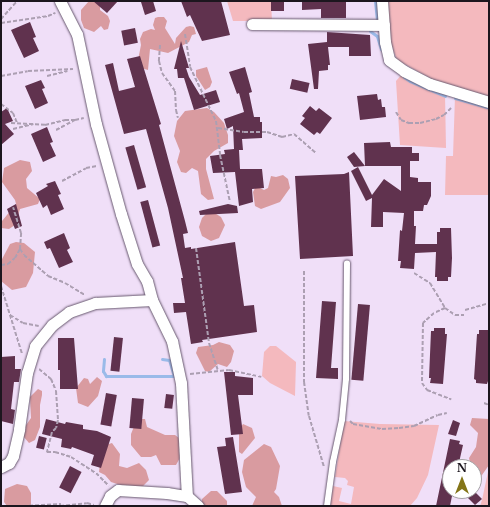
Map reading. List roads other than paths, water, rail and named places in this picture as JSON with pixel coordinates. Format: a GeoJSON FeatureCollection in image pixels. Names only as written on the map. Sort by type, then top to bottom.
{"type":"FeatureCollection","features":[{"type":"Feature","properties":{"kind":"street"},"geometry":{"type":"LineString","coordinates":[[382,1],[389,60],[404,71],[430,84],[489,102]]}},
{"type":"Feature","properties":{"kind":"street"},"geometry":{"type":"LineString","coordinates":[[63,5],[77,34],[94,117],[137,264],[146,281],[152,300],[172,341],[179,375],[185,441],[187,496]]}},
{"type":"Feature","properties":{"kind":"street"},"geometry":{"type":"LineString","coordinates":[[252,24],[384,25]]}},
{"type":"Feature","properties":{"kind":"street"},"geometry":{"type":"LineString","coordinates":[[1,467],[9,463],[13,456],[19,429],[27,373],[35,346],[54,324],[69,312],[95,303],[152,300]]}},
{"type":"Feature","properties":{"kind":"street"},"geometry":{"type":"LineString","coordinates":[[102,506],[110,496],[118,490],[167,493],[187,496],[198,506]]}},
{"type":"Feature","properties":{"kind":"lane"},"geometry":{"type":"LineString","coordinates":[[326,506],[342,416],[346,379],[347,264]]}},
{"type":"Feature","properties":{"kind":"waterway"},"geometry":{"type":"LineString","coordinates":[[375,1],[377,21]]}},
{"type":"Feature","properties":{"kind":"waterway"},"geometry":{"type":"LineString","coordinates":[[370,31],[377,36],[381,49]]}},
{"type":"Feature","properties":{"kind":"waterway"},"geometry":{"type":"LineString","coordinates":[[404,77],[445,96]]}},
{"type":"Feature","properties":{"kind":"waterway"},"geometry":{"type":"LineString","coordinates":[[455,98],[489,108]]}},
{"type":"Feature","properties":{"kind":"waterway"},"geometry":{"type":"LineString","coordinates":[[104,359],[103,371],[106,376],[174,376],[169,360],[162,359]]}}]}
